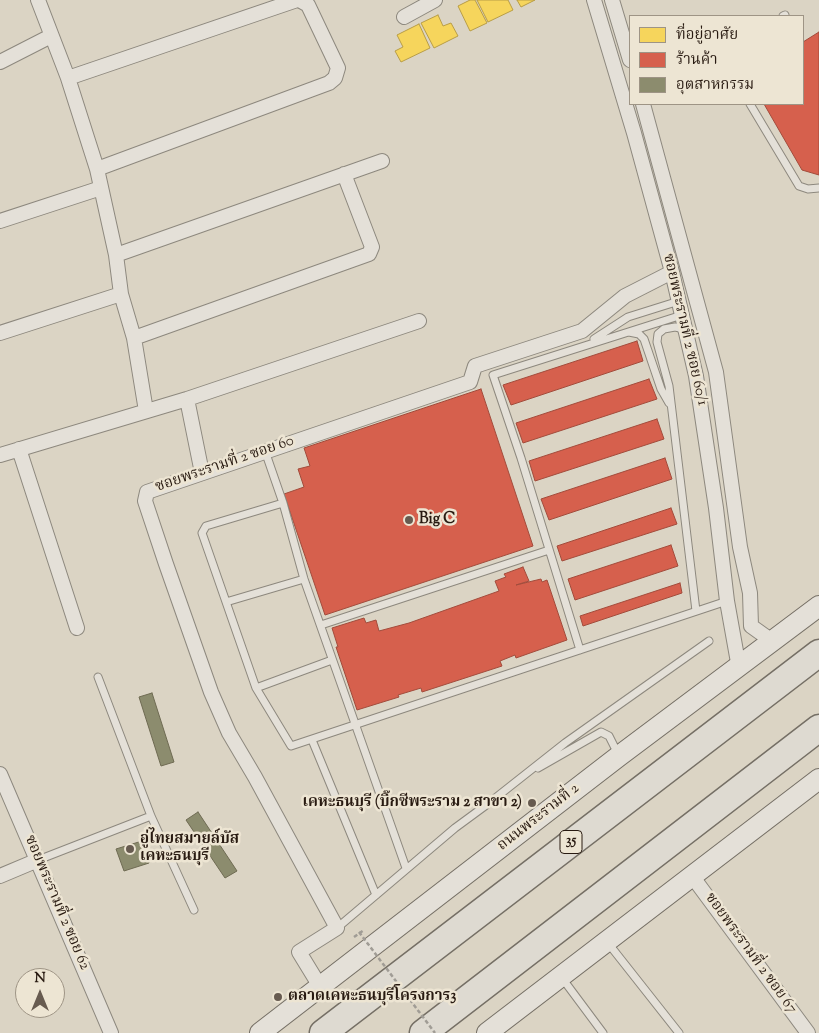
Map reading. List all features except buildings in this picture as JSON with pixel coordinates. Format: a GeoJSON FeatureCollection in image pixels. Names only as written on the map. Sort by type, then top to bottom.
{"type":"FeatureCollection","features":[{"type":"Feature","properties":{"kind":"highway","name":"35"},"geometry":{"type":"LineString","coordinates":[[323,1033],[819,653]]}},
{"type":"Feature","properties":{"kind":"highway"},"geometry":{"type":"LineString","coordinates":[[423,1033],[819,728]]}},
{"type":"Feature","properties":{"kind":"main road","name":"ถนนพระรามที่ 2"},"geometry":{"type":"LineString","coordinates":[[260,1033],[619,756],[739,668],[819,606]]}},
{"type":"Feature","properties":{"kind":"main road"},"geometry":{"type":"LineString","coordinates":[[487,1033],[819,779]]}},
{"type":"Feature","properties":{"kind":"street"},"geometry":{"type":"LineString","coordinates":[[38,0],[68,78],[102,188],[116,255],[121,294],[134,338],[146,411]]}},
{"type":"Feature","properties":{"kind":"street"},"geometry":{"type":"LineString","coordinates":[[68,78],[298,0],[308,4],[338,68],[335,78],[330,83],[97,169]]}},
{"type":"Feature","properties":{"kind":"street"},"geometry":{"type":"LineString","coordinates":[[404,17],[436,0]]}},
{"type":"Feature","properties":{"kind":"street","name":"ซอยพระรามที่ 2 ซอย 60/1"},"geometry":{"type":"LineString","coordinates":[[594,0],[634,133],[672,272],[687,338],[701,407],[727,601],[739,668]]}},
{"type":"Feature","properties":{"kind":"street"},"geometry":{"type":"LineString","coordinates":[[612,0],[629,57]]}},
{"type":"Feature","properties":{"kind":"street"},"geometry":{"type":"LineString","coordinates":[[0,62],[51,36]]}},
{"type":"Feature","properties":{"kind":"street","name":"ซอยพระรามที่ 2 ซอย 60/1"},"geometry":{"type":"LineString","coordinates":[[643,105],[716,372],[740,547],[750,593],[751,626],[772,641]]}},
{"type":"Feature","properties":{"kind":"street"},"geometry":{"type":"LineString","coordinates":[[116,255],[382,161]]}},
{"type":"Feature","properties":{"kind":"street"},"geometry":{"type":"LineString","coordinates":[[134,338],[369,254],[372,247],[344,174]]}},
{"type":"Feature","properties":{"kind":"street"},"geometry":{"type":"LineString","coordinates":[[0,221],[102,188]]}},
{"type":"Feature","properties":{"kind":"street","name":"ซอยพระรามที่ 2 ซอย 60"},"geometry":{"type":"LineString","coordinates":[[336,928],[256,777],[229,733],[211,692],[145,501],[147,492],[470,382],[475,366],[582,332],[625,296],[672,272]]}},
{"type":"Feature","properties":{"kind":"street"},"geometry":{"type":"LineString","coordinates":[[0,333],[121,294]]}},
{"type":"Feature","properties":{"kind":"street"},"geometry":{"type":"LineString","coordinates":[[0,455],[187,399],[420,321]]}},
{"type":"Feature","properties":{"kind":"street"},"geometry":{"type":"LineString","coordinates":[[187,399],[202,473]]}},
{"type":"Feature","properties":{"kind":"street"},"geometry":{"type":"LineString","coordinates":[[19,449],[77,628]]}},
{"type":"Feature","properties":{"kind":"street","name":"ซอยพระรามที่ 2 ซอย 62"},"geometry":{"type":"LineString","coordinates":[[0,774],[111,1033]]}},
{"type":"Feature","properties":{"kind":"street"},"geometry":{"type":"LineString","coordinates":[[0,876],[38,860]]}},
{"type":"Feature","properties":{"kind":"street","name":"ซอยพระรามที่ 2 ซอย 67"},"geometry":{"type":"LineString","coordinates":[[692,876],[808,1033]]}},
{"type":"Feature","properties":{"kind":"street"},"geometry":{"type":"LineString","coordinates":[[320,988],[299,952],[336,928]]}},
{"type":"Feature","properties":{"kind":"lane"},"geometry":{"type":"LineString","coordinates":[[751,105],[799,186],[808,189],[819,188]]}},
{"type":"Feature","properties":{"kind":"lane"},"geometry":{"type":"LineString","coordinates":[[580,650],[493,375],[626,332],[680,308]]}},
{"type":"Feature","properties":{"kind":"lane"},"geometry":{"type":"LineString","coordinates":[[587,344],[628,317],[680,308]]}},
{"type":"Feature","properties":{"kind":"lane"},"geometry":{"type":"LineString","coordinates":[[687,338],[680,328],[670,327],[661,331],[657,338],[669,386],[696,610]]}},
{"type":"Feature","properties":{"kind":"lane"},"geometry":{"type":"LineString","coordinates":[[626,332],[639,334],[644,339],[661,388],[672,408]]}},
{"type":"Feature","properties":{"kind":"lane"},"geometry":{"type":"LineString","coordinates":[[265,451],[283,503],[304,578],[332,660],[357,724],[406,868]]}},
{"type":"Feature","properties":{"kind":"lane"},"geometry":{"type":"LineString","coordinates":[[283,503],[206,526],[202,533],[256,688],[291,746],[494,681],[696,610],[727,601]]}},
{"type":"Feature","properties":{"kind":"lane"},"geometry":{"type":"LineString","coordinates":[[320,625],[549,550]]}},
{"type":"Feature","properties":{"kind":"lane"},"geometry":{"type":"LineString","coordinates":[[226,602],[304,578]]}},
{"type":"Feature","properties":{"kind":"lane"},"geometry":{"type":"LineString","coordinates":[[336,928],[455,828],[602,716],[709,641]]}},
{"type":"Feature","properties":{"kind":"lane"},"geometry":{"type":"LineString","coordinates":[[256,688],[332,660]]}},
{"type":"Feature","properties":{"kind":"lane"},"geometry":{"type":"LineString","coordinates":[[98,678],[151,816],[194,910]]}},
{"type":"Feature","properties":{"kind":"lane"},"geometry":{"type":"LineString","coordinates":[[527,774],[555,760],[601,732],[609,736],[619,756]]}},
{"type":"Feature","properties":{"kind":"lane"},"geometry":{"type":"LineString","coordinates":[[312,740],[376,895]]}},
{"type":"Feature","properties":{"kind":"lane"},"geometry":{"type":"LineString","coordinates":[[38,860],[151,816]]}},
{"type":"Feature","properties":{"kind":"lane"},"geometry":{"type":"LineString","coordinates":[[606,941],[678,1033]]}},
{"type":"Feature","properties":{"kind":"lane"},"geometry":{"type":"LineString","coordinates":[[560,976],[603,1033]]}},
{"type":"Feature","properties":{"kind":"path"},"geometry":{"type":"LineString","coordinates":[[359,932],[435,1033]]}},
{"type":"Feature","properties":{"kind":"place","name":"Big C"},"geometry":{"type":"Point","coordinates":[409,520]}},
{"type":"Feature","properties":{"kind":"place","name":"เคหะธนบุรี (บิ๊กซีพระราม 2 สาขา 2)"},"geometry":{"type":"Point","coordinates":[532,803]}},
{"type":"Feature","properties":{"kind":"place","name":"อู่ไทยสมายล์บัส เคหะธนบุรี"},"geometry":{"type":"Point","coordinates":[130,849]}},
{"type":"Feature","properties":{"kind":"place","name":"ตลาดเคหะธนบุรีโครงการ3"},"geometry":{"type":"Point","coordinates":[278,997]}}]}
